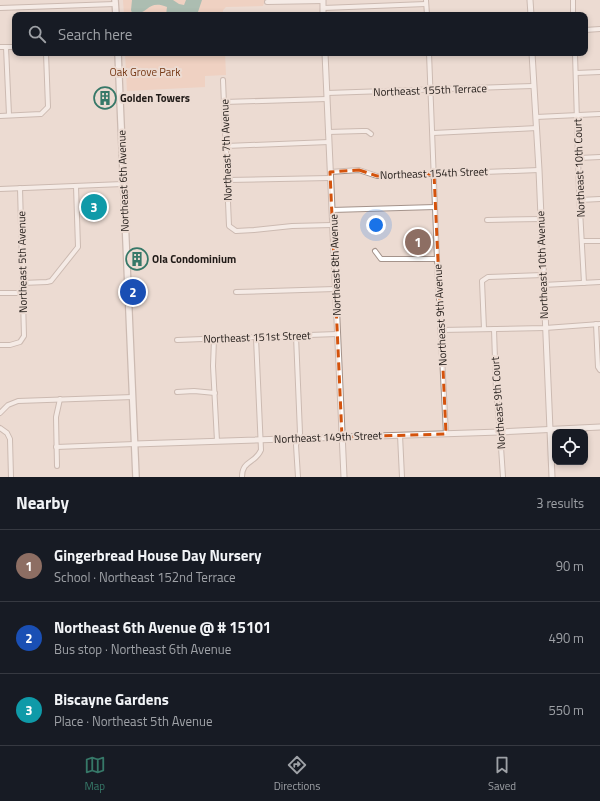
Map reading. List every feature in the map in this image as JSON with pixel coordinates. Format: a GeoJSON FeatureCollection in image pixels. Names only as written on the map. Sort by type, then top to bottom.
{"type":"FeatureCollection","features":[{"type":"Feature","properties":{"kind":"main road"},"geometry":{"type":"LineString","coordinates":[[115,2],[116,12]]}},
{"type":"Feature","properties":{"kind":"main road","name":"Northeast 6th Avenue"},"geometry":{"type":"LineString","coordinates":[[118,56],[136,477]]}},
{"type":"Feature","properties":{"kind":"street"},"geometry":{"type":"LineString","coordinates":[[268,2],[323,0],[323,12]]}},
{"type":"Feature","properties":{"kind":"street"},"geometry":{"type":"LineString","coordinates":[[530,0],[531,12]]}},
{"type":"Feature","properties":{"kind":"street"},"geometry":{"type":"LineString","coordinates":[[573,0],[573,12]]}},
{"type":"Feature","properties":{"kind":"street"},"geometry":{"type":"LineString","coordinates":[[0,8],[115,2]]}},
{"type":"Feature","properties":{"kind":"street"},"geometry":{"type":"LineString","coordinates":[[323,8],[426,2],[427,12]]}},
{"type":"Feature","properties":{"kind":"street"},"geometry":{"type":"LineString","coordinates":[[588,30],[600,30]]}},
{"type":"Feature","properties":{"kind":"street"},"geometry":{"type":"LineString","coordinates":[[0,47],[12,47]]}},
{"type":"Feature","properties":{"kind":"street"},"geometry":{"type":"LineString","coordinates":[[6,47],[8,115]]}},
{"type":"Feature","properties":{"kind":"street"},"geometry":{"type":"LineString","coordinates":[[0,116],[41,114],[48,108],[46,56]]}},
{"type":"Feature","properties":{"kind":"street","name":"Northeast 8th Avenue"},"geometry":{"type":"LineString","coordinates":[[325,56],[344,477]]}},
{"type":"Feature","properties":{"kind":"street","name":"Northeast 9th Avenue"},"geometry":{"type":"LineString","coordinates":[[429,56],[446,434]]}},
{"type":"Feature","properties":{"kind":"street","name":"Northeast 10th Avenue"},"geometry":{"type":"LineString","coordinates":[[532,56],[537,128],[552,477]]}},
{"type":"Feature","properties":{"kind":"street","name":"Northeast 10th Court"},"geometry":{"type":"LineString","coordinates":[[575,56],[584,283]]}},
{"type":"Feature","properties":{"kind":"street"},"geometry":{"type":"LineString","coordinates":[[576,73],[600,72]]}},
{"type":"Feature","properties":{"kind":"street","name":"Northeast 7th Avenue"},"geometry":{"type":"LineString","coordinates":[[223,80],[229,226],[236,231],[292,226],[332,225]]}},
{"type":"Feature","properties":{"kind":"street","name":"Northeast 155th Terrace"},"geometry":{"type":"LineString","coordinates":[[224,102],[430,90],[533,86]]}},
{"type":"Feature","properties":{"kind":"street"},"geometry":{"type":"LineString","coordinates":[[536,117],[600,114]]}},
{"type":"Feature","properties":{"kind":"street"},"geometry":{"type":"LineString","coordinates":[[433,133],[537,128]]}},
{"type":"Feature","properties":{"kind":"street"},"geometry":{"type":"LineString","coordinates":[[328,132],[367,131],[371,134]]}},
{"type":"Feature","properties":{"kind":"street"},"geometry":{"type":"LineString","coordinates":[[226,146],[329,142]]}},
{"type":"Feature","properties":{"kind":"street"},"geometry":{"type":"LineString","coordinates":[[579,158],[600,157]]}},
{"type":"Feature","properties":{"kind":"street","name":"Northeast 154th Street"},"geometry":{"type":"LineString","coordinates":[[330,172],[360,170],[377,176],[538,170]]}},
{"type":"Feature","properties":{"kind":"street"},"geometry":{"type":"LineString","coordinates":[[227,180],[330,178]]}},
{"type":"Feature","properties":{"kind":"street"},"geometry":{"type":"LineString","coordinates":[[0,189],[123,184]]}},
{"type":"Feature","properties":{"kind":"street"},"geometry":{"type":"LineString","coordinates":[[22,283],[51,281],[78,247],[76,186]]}},
{"type":"Feature","properties":{"kind":"street","name":"Northeast 5th Avenue"},"geometry":{"type":"LineString","coordinates":[[0,345],[10,345],[20,342],[24,336],[20,188]]}},
{"type":"Feature","properties":{"kind":"street"},"geometry":{"type":"LineString","coordinates":[[580,200],[600,199]]}},
{"type":"Feature","properties":{"kind":"street"},"geometry":{"type":"LineString","coordinates":[[332,210],[436,207]]}},
{"type":"Feature","properties":{"kind":"street"},"geometry":{"type":"LineString","coordinates":[[487,220],[541,219]]}},
{"type":"Feature","properties":{"kind":"street"},"geometry":{"type":"LineString","coordinates":[[582,242],[600,241]]}},
{"type":"Feature","properties":{"kind":"street"},"geometry":{"type":"LineString","coordinates":[[375,251],[381,258],[437,258]]}},
{"type":"Feature","properties":{"kind":"street"},"geometry":{"type":"LineString","coordinates":[[484,329],[482,281],[488,277],[543,275]]}},
{"type":"Feature","properties":{"kind":"street"},"geometry":{"type":"LineString","coordinates":[[543,285],[600,282]]}},
{"type":"Feature","properties":{"kind":"street"},"geometry":{"type":"LineString","coordinates":[[236,292],[335,289]]}},
{"type":"Feature","properties":{"kind":"street"},"geometry":{"type":"LineString","coordinates":[[0,293],[22,293]]}},
{"type":"Feature","properties":{"kind":"street"},"geometry":{"type":"LineString","coordinates":[[441,330],[545,328],[598,324],[598,367],[600,370]]}},
{"type":"Feature","properties":{"kind":"street","name":"Northeast 9th Court"},"geometry":{"type":"LineString","coordinates":[[494,329],[496,391],[502,477]]}},
{"type":"Feature","properties":{"kind":"street","name":"Northeast 151st Street"},"geometry":{"type":"LineString","coordinates":[[177,340],[338,334]]}},
{"type":"Feature","properties":{"kind":"street"},"geometry":{"type":"LineString","coordinates":[[296,336],[300,433],[296,445],[298,477]]}},
{"type":"Feature","properties":{"kind":"street"},"geometry":{"type":"LineString","coordinates":[[242,477],[242,470],[246,464],[258,455],[261,450],[256,338]]}},
{"type":"Feature","properties":{"kind":"street"},"geometry":{"type":"LineString","coordinates":[[214,339],[217,441]]}},
{"type":"Feature","properties":{"kind":"street"},"geometry":{"type":"LineString","coordinates":[[178,392],[194,391],[215,394]]}},
{"type":"Feature","properties":{"kind":"street"},"geometry":{"type":"LineString","coordinates":[[0,414],[8,405],[18,401],[133,397]]}},
{"type":"Feature","properties":{"kind":"street"},"geometry":{"type":"LineString","coordinates":[[57,466],[56,417],[60,399]]}},
{"type":"Feature","properties":{"kind":"street","name":"Northeast 149th Street"},"geometry":{"type":"LineString","coordinates":[[56,446],[446,434],[600,427]]}},
{"type":"Feature","properties":{"kind":"street"},"geometry":{"type":"LineString","coordinates":[[0,428],[7,433],[10,439],[11,477]]}},
{"type":"Feature","properties":{"kind":"street"},"geometry":{"type":"LineString","coordinates":[[400,435],[402,477]]}},
{"type":"Feature","properties":{"kind":"highlighted area"},"geometry":{"type":"Polygon","coordinates":[[[359,170],[377,176],[434,174],[446,434],[342,437],[330,172],[359,170]]]}},
{"type":"Feature","properties":{"kind":"green space"},"geometry":{"type":"Polygon","coordinates":[[[123,0],[265,0],[263,6],[226,7],[223,12],[124,12],[123,0]]]}},
{"type":"Feature","properties":{"kind":"green space","name":"Oak Grove Park"},"geometry":{"type":"Polygon","coordinates":[[[125,56],[225,56],[226,75],[205,76],[205,87],[127,91],[125,56]]]}},
{"type":"Feature","properties":{"kind":"water"},"geometry":{"type":"Polygon","coordinates":[[[132,0],[173,0],[184,5],[186,0],[202,0],[198,12],[166,12],[167,7],[161,5],[153,6],[143,12],[132,12],[132,0]]]}},
{"type":"Feature","properties":{"kind":"place","name":"Golden Towers"},"geometry":{"type":"Point","coordinates":[105,98]}},
{"type":"Feature","properties":{"kind":"place","name":"Biscayne Gardens"},"geometry":{"type":"Point","coordinates":[94,207]}},
{"type":"Feature","properties":{"kind":"place","name":"Gingerbread House Day Nursery"},"geometry":{"type":"Point","coordinates":[418,242]}},
{"type":"Feature","properties":{"kind":"place","name":"Ola Condominium"},"geometry":{"type":"Point","coordinates":[137,259]}},
{"type":"Feature","properties":{"kind":"place","name":"Northeast 6th Avenue @ # 15101"},"geometry":{"type":"Point","coordinates":[133,292]}}]}
